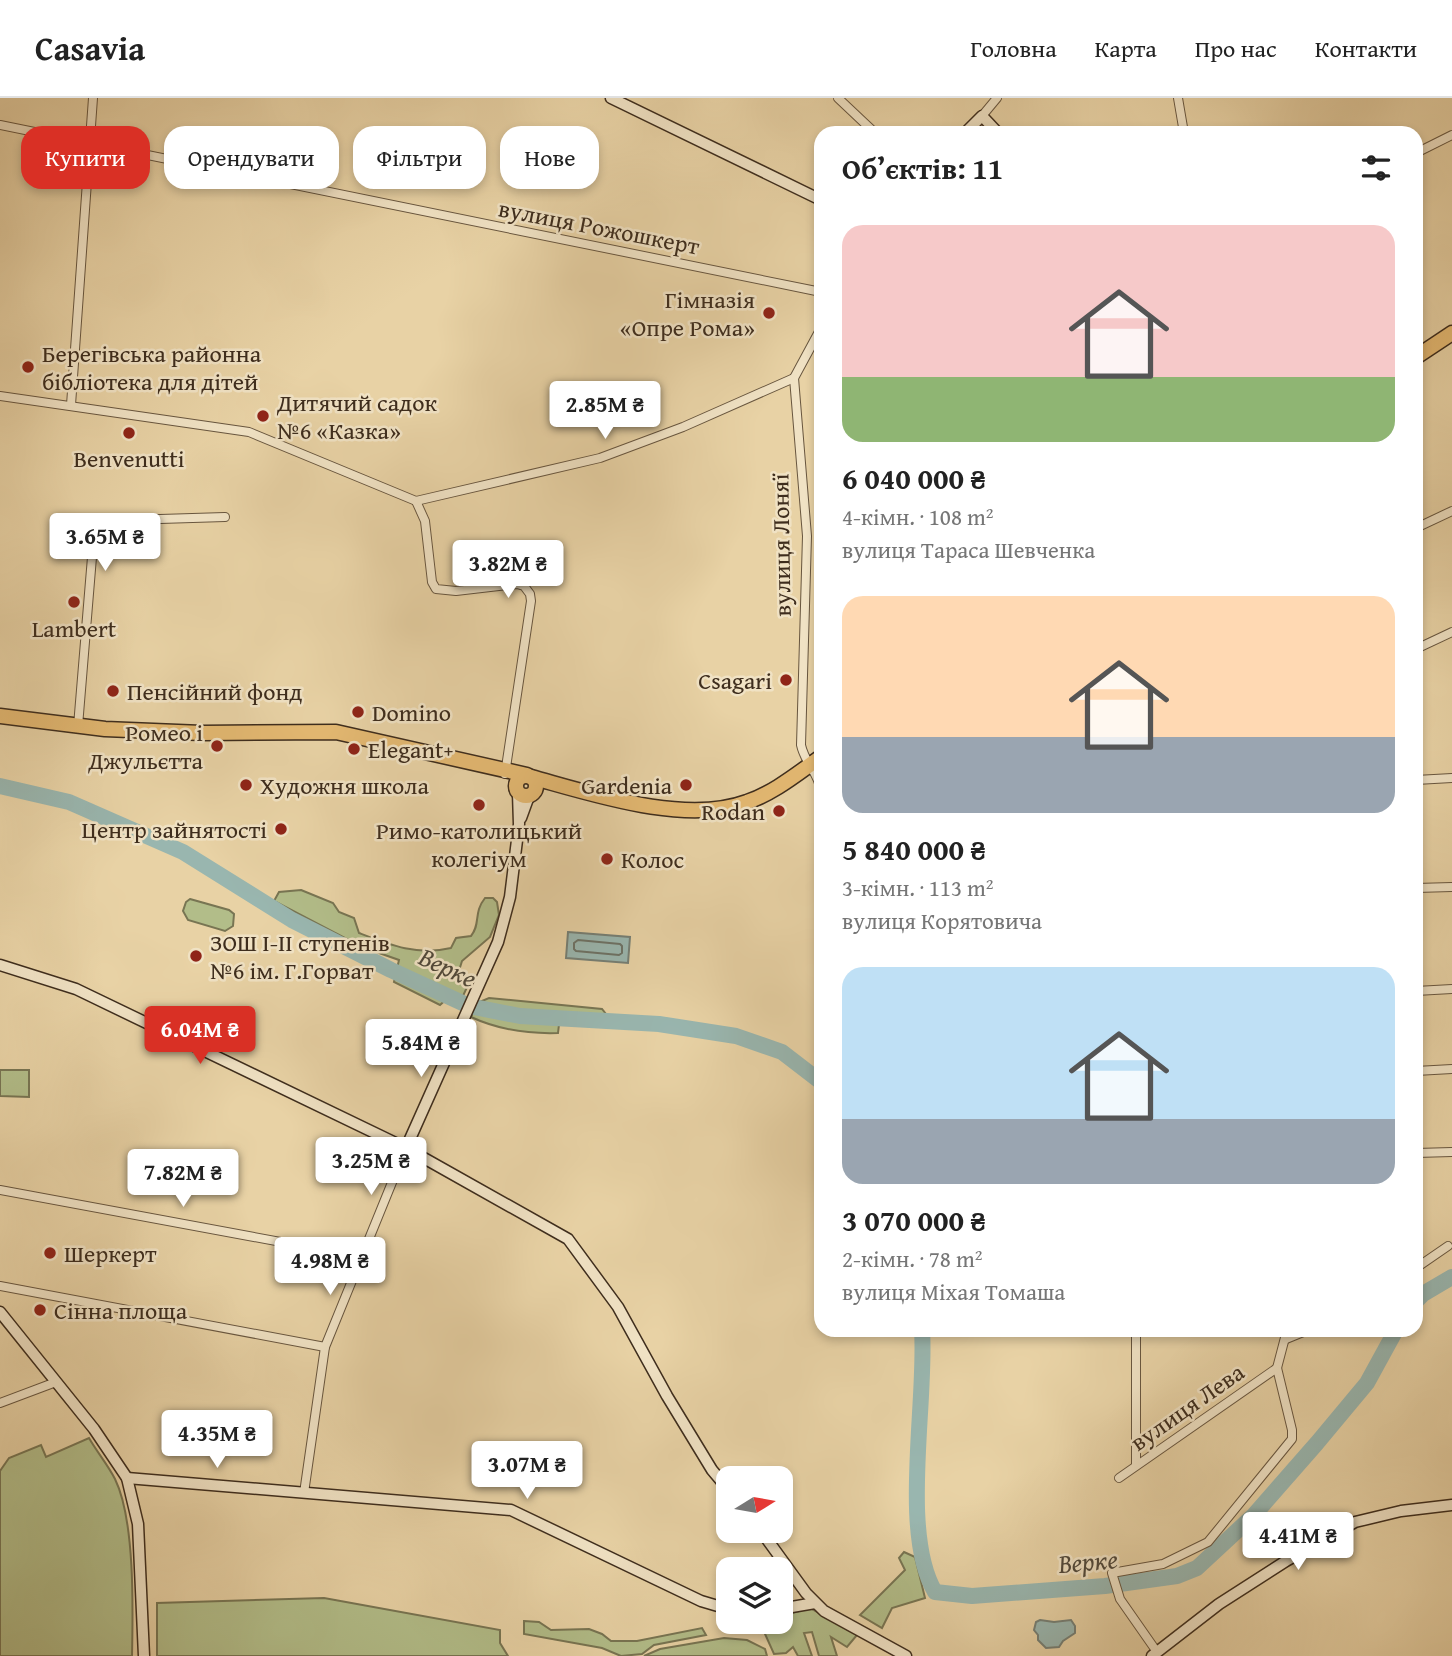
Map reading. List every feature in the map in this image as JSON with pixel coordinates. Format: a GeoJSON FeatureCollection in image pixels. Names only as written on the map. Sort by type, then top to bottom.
{"type":"FeatureCollection","features":[{"type":"Feature","properties":{"kind":"highway"},"geometry":{"type":"LineString","coordinates":[[1423,352],[1452,333]]}},
{"type":"Feature","properties":{"kind":"highway"},"geometry":{"type":"LineString","coordinates":[[0,716],[105,729],[202,733],[336,732],[664,808],[711,810],[748,802],[814,762]]}},
{"type":"Feature","properties":{"kind":"highway"},"geometry":{"type":"LineString","coordinates":[[505,773],[524,792]]}},
{"type":"Feature","properties":{"kind":"highway"},"geometry":{"type":"LineString","coordinates":[[524,792],[536,786],[529,776]]}},
{"type":"Feature","properties":{"kind":"highway"},"geometry":{"type":"LineString","coordinates":[[524,792],[554,783]]}},
{"type":"Feature","properties":{"kind":"street"},"geometry":{"type":"LineString","coordinates":[[92,126],[93,98]]}},
{"type":"Feature","properties":{"kind":"street"},"geometry":{"type":"LineString","coordinates":[[611,98],[814,198]]}},
{"type":"Feature","properties":{"kind":"street"},"geometry":{"type":"LineString","coordinates":[[838,98],[868,126]]}},
{"type":"Feature","properties":{"kind":"street"},"geometry":{"type":"LineString","coordinates":[[972,126],[997,98]]}},
{"type":"Feature","properties":{"kind":"street"},"geometry":{"type":"LineString","coordinates":[[1178,98],[1183,126]]}},
{"type":"Feature","properties":{"kind":"street"},"geometry":{"type":"LineString","coordinates":[[982,116],[991,126]]}},
{"type":"Feature","properties":{"kind":"street","name":"вулиця Рожошкерт"},"geometry":{"type":"LineString","coordinates":[[0,125],[21,129]]}},
{"type":"Feature","properties":{"kind":"street"},"geometry":{"type":"LineString","coordinates":[[1423,150],[1452,135]]}},
{"type":"Feature","properties":{"kind":"street","name":"вулиця Рожошкерт"},"geometry":{"type":"LineString","coordinates":[[150,156],[814,291]]}},
{"type":"Feature","properties":{"kind":"street"},"geometry":{"type":"LineString","coordinates":[[71,405],[88,189]]}},
{"type":"Feature","properties":{"kind":"street"},"geometry":{"type":"LineString","coordinates":[[0,396],[250,432],[416,501],[600,458],[683,427],[794,379],[814,341]]}},
{"type":"Feature","properties":{"kind":"street","name":"вулиця Лоняї"},"geometry":{"type":"LineString","coordinates":[[794,379],[807,536],[801,745],[804,758],[814,761]]}},
{"type":"Feature","properties":{"kind":"street"},"geometry":{"type":"LineString","coordinates":[[416,501],[425,520],[432,582],[436,589],[456,591],[517,584],[524,586],[530,594],[505,773]]}},
{"type":"Feature","properties":{"kind":"street"},"geometry":{"type":"LineString","coordinates":[[1423,525],[1452,511]]}},
{"type":"Feature","properties":{"kind":"street"},"geometry":{"type":"LineString","coordinates":[[78,726],[95,521],[225,517]]}},
{"type":"Feature","properties":{"kind":"street"},"geometry":{"type":"LineString","coordinates":[[1423,646],[1452,632]]}},
{"type":"Feature","properties":{"kind":"street"},"geometry":{"type":"LineString","coordinates":[[1423,780],[1452,778]]}},
{"type":"Feature","properties":{"kind":"street"},"geometry":{"type":"LineString","coordinates":[[304,1493],[325,1347],[406,1149],[499,942],[510,897],[524,792]]}},
{"type":"Feature","properties":{"kind":"street"},"geometry":{"type":"LineString","coordinates":[[1423,888],[1452,887]]}},
{"type":"Feature","properties":{"kind":"street"},"geometry":{"type":"LineString","coordinates":[[0,965],[76,989],[406,1149],[568,1239],[618,1307],[667,1396],[716,1475]]}},
{"type":"Feature","properties":{"kind":"street"},"geometry":{"type":"LineString","coordinates":[[1423,991],[1452,989]]}},
{"type":"Feature","properties":{"kind":"street"},"geometry":{"type":"LineString","coordinates":[[1423,1071],[1452,1069]]}},
{"type":"Feature","properties":{"kind":"street"},"geometry":{"type":"LineString","coordinates":[[1423,1153],[1452,1152]]}},
{"type":"Feature","properties":{"kind":"street"},"geometry":{"type":"LineString","coordinates":[[0,1190],[362,1257]]}},
{"type":"Feature","properties":{"kind":"street"},"geometry":{"type":"LineString","coordinates":[[1423,1263],[1448,1246]]}},
{"type":"Feature","properties":{"kind":"street"},"geometry":{"type":"LineString","coordinates":[[0,1286],[325,1347]]}},
{"type":"Feature","properties":{"kind":"street"},"geometry":{"type":"LineString","coordinates":[[0,1312],[94,1429],[127,1478],[138,1524],[144,1656]]}},
{"type":"Feature","properties":{"kind":"street"},"geometry":{"type":"LineString","coordinates":[[1136,1337],[1136,1465]]}},
{"type":"Feature","properties":{"kind":"street","name":"вулиця Лева"},"geometry":{"type":"LineString","coordinates":[[1154,1654],[1120,1599],[1112,1573],[1163,1564],[1208,1542],[1292,1439],[1277,1368],[1286,1337]]}},
{"type":"Feature","properties":{"kind":"street","name":"вулиця Лева"},"geometry":{"type":"LineString","coordinates":[[1119,1478],[1277,1368]]}},
{"type":"Feature","properties":{"kind":"street"},"geometry":{"type":"LineString","coordinates":[[0,1403],[56,1382]]}},
{"type":"Feature","properties":{"kind":"street"},"geometry":{"type":"LineString","coordinates":[[127,1478],[510,1510],[701,1601],[716,1605]]}},
{"type":"Feature","properties":{"kind":"street"},"geometry":{"type":"LineString","coordinates":[[1154,1654],[1230,1597],[1286,1560],[1355,1522],[1401,1511],[1452,1505]]}},
{"type":"Feature","properties":{"kind":"street"},"geometry":{"type":"LineString","coordinates":[[770,1544],[806,1594],[824,1611],[906,1656]]}},
{"type":"Feature","properties":{"kind":"street"},"geometry":{"type":"LineString","coordinates":[[793,1607],[816,1603]]}},
{"type":"Feature","properties":{"kind":"green space"},"geometry":{"type":"Polygon","coordinates":[[[301,890],[333,903],[339,912],[354,918],[359,933],[415,950],[451,948],[456,938],[471,936],[485,898],[493,898],[497,902],[499,915],[490,937],[462,961],[457,977],[468,985],[463,996],[451,995],[440,1005],[394,982],[399,960],[362,947],[274,901],[279,892],[301,890]]]}},
{"type":"Feature","properties":{"kind":"green space"},"geometry":{"type":"Polygon","coordinates":[[[190,899],[229,910],[234,914],[233,926],[225,931],[188,920],[183,911],[190,899]]]}},
{"type":"Feature","properties":{"kind":"green space"},"geometry":{"type":"Polygon","coordinates":[[[489,998],[602,1009],[606,1014],[560,1016],[558,1033],[524,1032],[471,1017],[477,1003],[489,998]]]}},
{"type":"Feature","properties":{"kind":"green space"},"geometry":{"type":"Polygon","coordinates":[[[0,1070],[29,1070],[29,1097],[0,1096],[0,1070]]]}},
{"type":"Feature","properties":{"kind":"green space"},"geometry":{"type":"Polygon","coordinates":[[[89,1438],[115,1479],[122,1496],[131,1565],[132,1656],[0,1656],[0,1471],[9,1458],[41,1445],[46,1457],[89,1438]]]}},
{"type":"Feature","properties":{"kind":"green space"},"geometry":{"type":"Polygon","coordinates":[[[904,1552],[915,1557],[925,1598],[892,1608],[882,1628],[860,1615],[905,1570],[899,1558],[904,1552]]]}},
{"type":"Feature","properties":{"kind":"green space"},"geometry":{"type":"Polygon","coordinates":[[[324,1598],[500,1630],[500,1643],[508,1656],[157,1656],[157,1603],[324,1598]]]}},
{"type":"Feature","properties":{"kind":"green space"},"geometry":{"type":"Polygon","coordinates":[[[810,1608],[857,1635],[847,1647],[831,1637],[837,1656],[819,1656],[812,1632],[804,1633],[812,1656],[798,1656],[793,1647],[786,1653],[774,1654],[765,1634],[793,1634],[793,1613],[810,1608]]]}},
{"type":"Feature","properties":{"kind":"green space"},"geometry":{"type":"Polygon","coordinates":[[[524,1621],[539,1622],[551,1630],[589,1629],[611,1641],[637,1641],[702,1628],[706,1635],[654,1645],[642,1654],[621,1656],[602,1648],[524,1634],[524,1621]]]}},
{"type":"Feature","properties":{"kind":"green space"},"geometry":{"type":"Polygon","coordinates":[[[724,1638],[747,1640],[765,1649],[767,1656],[644,1656],[660,1649],[724,1638]]]}},
{"type":"Feature","properties":{"kind":"water"},"geometry":{"type":"Polygon","coordinates":[[[568,932],[630,937],[628,963],[566,958],[568,932]]]}},
{"type":"Feature","properties":{"kind":"water"},"geometry":{"type":"Polygon","coordinates":[[[1071,1620],[1075,1633],[1059,1647],[1046,1648],[1038,1640],[1034,1630],[1036,1622],[1071,1620]]]}},
{"type":"Feature","properties":{"kind":"waterway","name":"Верке"},"geometry":{"type":"LineString","coordinates":[[0,786],[69,802],[183,852],[292,920],[469,1006],[520,1016],[659,1024],[736,1036],[782,1052],[814,1077]]}},
{"type":"Feature","properties":{"kind":"waterway","name":"Верке"},"geometry":{"type":"LineString","coordinates":[[1423,1294],[1452,1277]]}},
{"type":"Feature","properties":{"kind":"waterway","name":"Верке"},"geometry":{"type":"LineString","coordinates":[[922,1337],[917,1466],[919,1536],[925,1567],[935,1592],[972,1596],[1105,1586],[1177,1576],[1197,1568],[1254,1515],[1317,1443],[1367,1383],[1392,1337]]}},
{"type":"Feature","properties":{"kind":"place","name":"Гімназія «Опре Рома»"},"geometry":{"type":"Point","coordinates":[769,313]}},
{"type":"Feature","properties":{"kind":"place","name":"Берегівська районна бібліотека для дітей"},"geometry":{"type":"Point","coordinates":[28,367]}},
{"type":"Feature","properties":{"kind":"place","name":"Дитячий садок №6 «Казка»"},"geometry":{"type":"Point","coordinates":[263,416]}},
{"type":"Feature","properties":{"kind":"place","name":"Benvenutti"},"geometry":{"type":"Point","coordinates":[129,433]}},
{"type":"Feature","properties":{"kind":"place","name":"Lambert"},"geometry":{"type":"Point","coordinates":[74,602]}},
{"type":"Feature","properties":{"kind":"place","name":"Csagari"},"geometry":{"type":"Point","coordinates":[786,680]}},
{"type":"Feature","properties":{"kind":"place","name":"Пенсійний фонд"},"geometry":{"type":"Point","coordinates":[113,691]}},
{"type":"Feature","properties":{"kind":"place","name":"Domino"},"geometry":{"type":"Point","coordinates":[358,712]}},
{"type":"Feature","properties":{"kind":"place","name":"Ромео і Джульєтта"},"geometry":{"type":"Point","coordinates":[217,746]}},
{"type":"Feature","properties":{"kind":"place","name":"Elegant+"},"geometry":{"type":"Point","coordinates":[354,749]}},
{"type":"Feature","properties":{"kind":"place","name":"Художня школа"},"geometry":{"type":"Point","coordinates":[246,785]}},
{"type":"Feature","properties":{"kind":"place","name":"Gardenia"},"geometry":{"type":"Point","coordinates":[686,785]}},
{"type":"Feature","properties":{"kind":"place","name":"Римо-католицький колегіум"},"geometry":{"type":"Point","coordinates":[479,805]}},
{"type":"Feature","properties":{"kind":"place","name":"Rodan"},"geometry":{"type":"Point","coordinates":[779,811]}},
{"type":"Feature","properties":{"kind":"place","name":"Центр зайнятості"},"geometry":{"type":"Point","coordinates":[281,829]}},
{"type":"Feature","properties":{"kind":"place","name":"Колос"},"geometry":{"type":"Point","coordinates":[607,859]}},
{"type":"Feature","properties":{"kind":"place","name":"ЗОШ І-ІІ ступенів №6 ім. Г.Горват"},"geometry":{"type":"Point","coordinates":[196,956]}},
{"type":"Feature","properties":{"kind":"place","name":"Шеркерт"},"geometry":{"type":"Point","coordinates":[50,1253]}},
{"type":"Feature","properties":{"kind":"place","name":"Сінна площа"},"geometry":{"type":"Point","coordinates":[40,1310]}}]}
